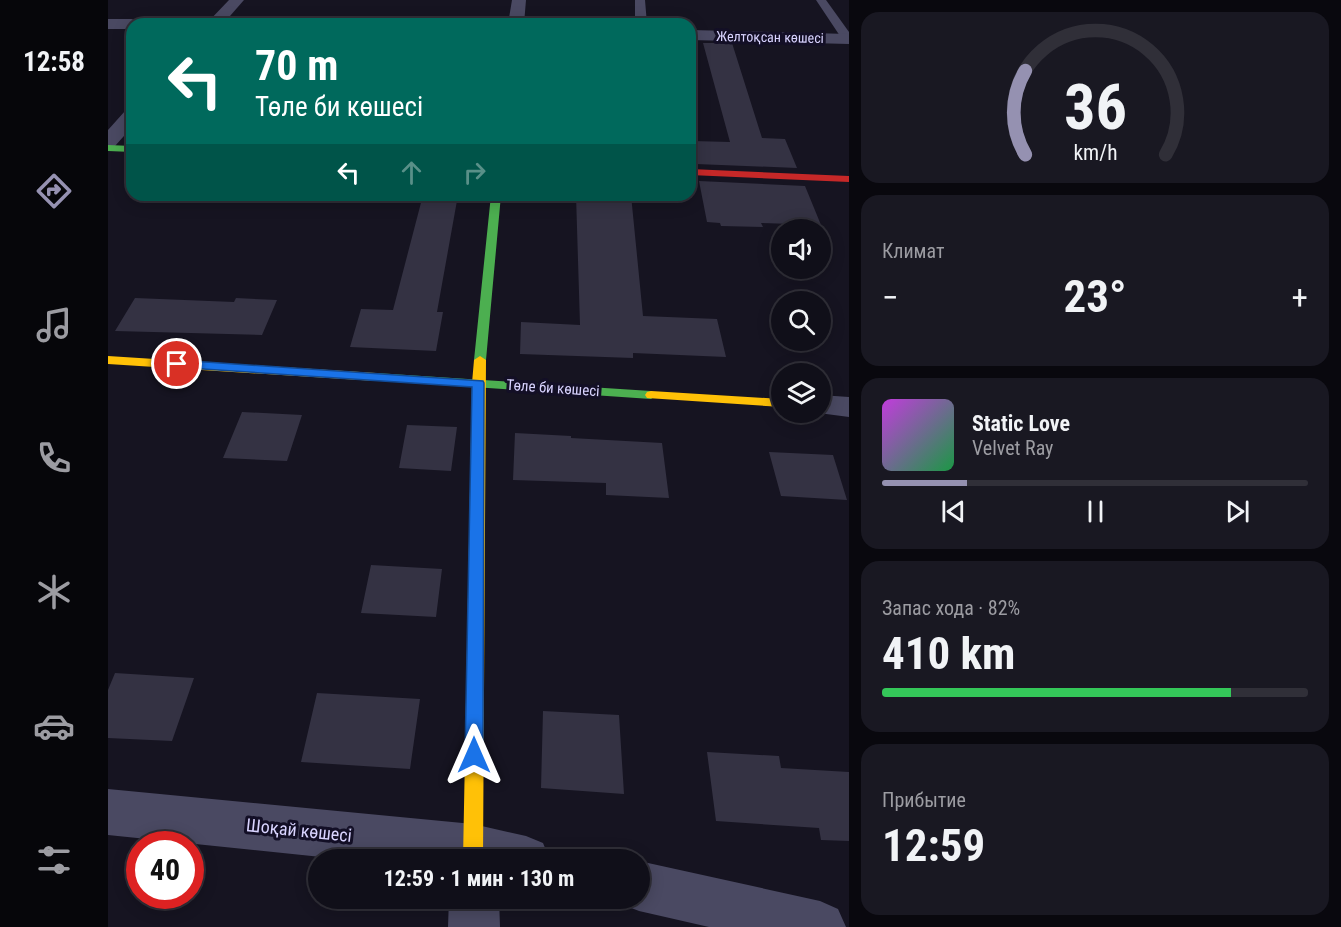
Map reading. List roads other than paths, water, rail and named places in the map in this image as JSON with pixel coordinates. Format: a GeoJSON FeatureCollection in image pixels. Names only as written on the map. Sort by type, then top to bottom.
{"type":"FeatureCollection","features":[{"type":"Feature","properties":{"kind":"street"},"geometry":{"type":"LineString","coordinates":[[220,18],[237,0]]}},
{"type":"Feature","properties":{"kind":"street"},"geometry":{"type":"LineString","coordinates":[[517,18],[519,0]]}},
{"type":"Feature","properties":{"kind":"street"},"geometry":{"type":"LineString","coordinates":[[108,24],[126,24]]}},
{"type":"Feature","properties":{"kind":"street","name":"Желтоқсан көшесі"},"geometry":{"type":"LineString","coordinates":[[696,35],[848,39]]}},
{"type":"Feature","properties":{"kind":"street"},"geometry":{"type":"LineString","coordinates":[[108,142],[126,122]]}},
{"type":"Feature","properties":{"kind":"street"},"geometry":{"type":"LineString","coordinates":[[108,148],[126,149]]}},
{"type":"Feature","properties":{"kind":"street"},"geometry":{"type":"LineString","coordinates":[[696,172],[849,179]]}},
{"type":"Feature","properties":{"kind":"street"},"geometry":{"type":"LineString","coordinates":[[473,849],[478,383],[495,201]]}},
{"type":"Feature","properties":{"kind":"street","name":"Төле би көшесі"},"geometry":{"type":"LineString","coordinates":[[108,360],[771,402]]}},
{"type":"Feature","properties":{"kind":"street"},"geometry":{"type":"LineString","coordinates":[[831,406],[849,407]]}},
{"type":"Feature","properties":{"kind":"street","name":"Шоқай көшесі"},"geometry":{"type":"LineString","coordinates":[[108,812],[430,849]]}},
{"type":"Feature","properties":{"kind":"street"},"geometry":{"type":"LineString","coordinates":[[650,888],[820,927]]}},
{"type":"Feature","properties":{"kind":"street"},"geometry":{"type":"LineString","coordinates":[[474,909],[474,927]]}},
{"type":"Feature","properties":{"kind":"lane"},"geometry":{"type":"LineString","coordinates":[[640,0],[641,18]]}},
{"type":"Feature","properties":{"kind":"lane"},"geometry":{"type":"LineString","coordinates":[[821,0],[848,39]]}}]}
